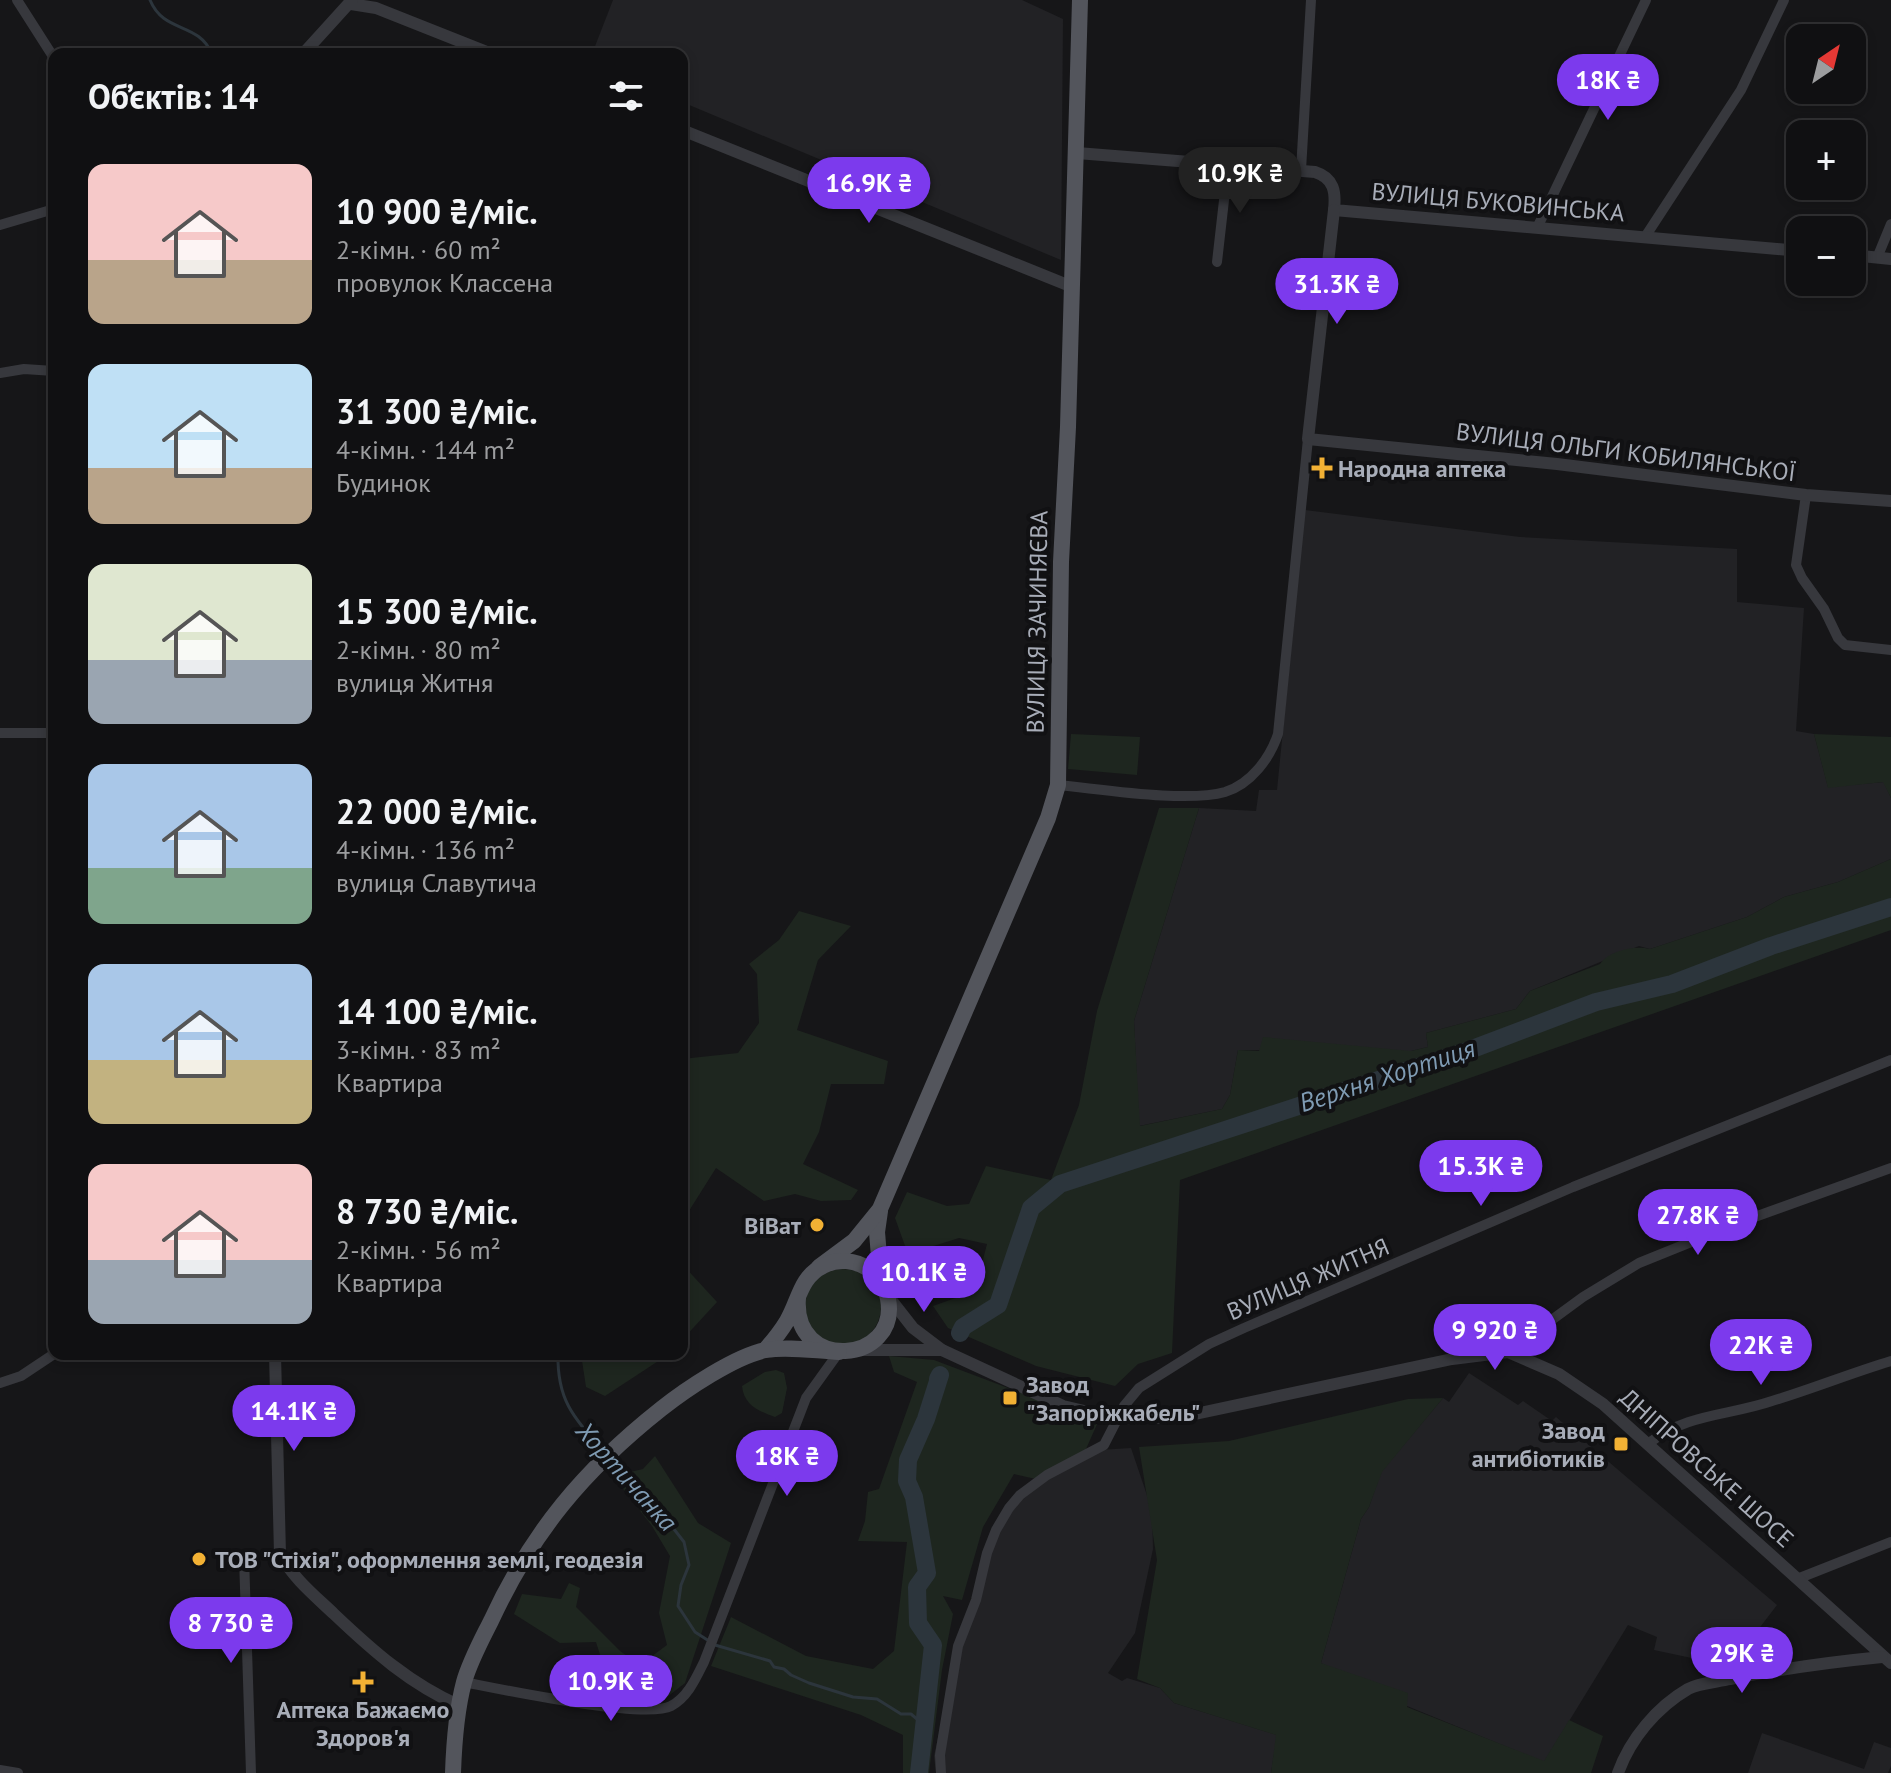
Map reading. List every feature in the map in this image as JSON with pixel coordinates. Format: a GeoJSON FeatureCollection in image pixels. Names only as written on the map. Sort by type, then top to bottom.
{"type":"FeatureCollection","features":[{"type":"Feature","properties":{"kind":"main road","name":"ВУЛИЦЯ ЗАЧИНЯЄВА"},"geometry":{"type":"LineString","coordinates":[[880,1209],[1024,875],[1058,785],[1061,562],[1068,427],[1080,0]]}},
{"type":"Feature","properties":{"kind":"main road"},"geometry":{"type":"LineString","coordinates":[[453,1773],[454,1742],[464,1682],[519,1563],[547,1523],[597,1464],[687,1388],[765,1350],[788,1320],[805,1280],[854,1241],[880,1209]]}},
{"type":"Feature","properties":{"kind":"main road"},"geometry":{"type":"LineString","coordinates":[[765,1350],[839,1352],[858,1350],[874,1340],[885,1325],[889,1306],[877,1232],[880,1209]]}},
{"type":"Feature","properties":{"kind":"main road"},"geometry":{"type":"LineString","coordinates":[[819,1267],[848,1261],[867,1267],[885,1289]]}},
{"type":"Feature","properties":{"kind":"main road"},"geometry":{"type":"LineString","coordinates":[[798,1298],[799,1317],[807,1334],[821,1346],[839,1352]]}},
{"type":"Feature","properties":{"kind":"street"},"geometry":{"type":"LineString","coordinates":[[17,0],[48,49]]}},
{"type":"Feature","properties":{"kind":"street"},"geometry":{"type":"LineString","coordinates":[[1301,170],[1311,0]]}},
{"type":"Feature","properties":{"kind":"street"},"geometry":{"type":"LineString","coordinates":[[1537,228],[1646,0]]}},
{"type":"Feature","properties":{"kind":"street"},"geometry":{"type":"LineString","coordinates":[[1645,237],[1741,90],[1784,0]]}},
{"type":"Feature","properties":{"kind":"street"},"geometry":{"type":"LineString","coordinates":[[308,48],[335,16],[352,2],[376,8],[477,48]]}},
{"type":"Feature","properties":{"kind":"street"},"geometry":{"type":"LineString","coordinates":[[688,132],[1070,286]]}},
{"type":"Feature","properties":{"kind":"street","name":"ВУЛИЦЯ БУКОВИНСЬКА"},"geometry":{"type":"LineString","coordinates":[[1077,153],[1315,172],[1326,177],[1334,190],[1334,210],[1786,250]]}},
{"type":"Feature","properties":{"kind":"street"},"geometry":{"type":"LineString","coordinates":[[1217,262],[1228,165]]}},
{"type":"Feature","properties":{"kind":"street"},"geometry":{"type":"LineString","coordinates":[[1058,785],[1193,796],[1226,792],[1258,769],[1274,746],[1278,734],[1319,324],[1334,210]]}},
{"type":"Feature","properties":{"kind":"street"},"geometry":{"type":"LineString","coordinates":[[0,225],[48,211]]}},
{"type":"Feature","properties":{"kind":"street"},"geometry":{"type":"LineString","coordinates":[[1877,258],[1891,224]]}},
{"type":"Feature","properties":{"kind":"street"},"geometry":{"type":"LineString","coordinates":[[1866,257],[1891,259]]}},
{"type":"Feature","properties":{"kind":"street"},"geometry":{"type":"LineString","coordinates":[[0,373],[24,369],[48,371]]}},
{"type":"Feature","properties":{"kind":"street","name":"ВУЛИЦЯ ОЛЬГИ КОБИЛЯНСЬКОЇ"},"geometry":{"type":"LineString","coordinates":[[1308,439],[1572,465],[1806,495],[1891,501]]}},
{"type":"Feature","properties":{"kind":"street"},"geometry":{"type":"LineString","coordinates":[[1806,495],[1796,565],[1802,578],[1845,645],[1891,650]]}},
{"type":"Feature","properties":{"kind":"street"},"geometry":{"type":"LineString","coordinates":[[0,733],[48,733]]}},
{"type":"Feature","properties":{"kind":"street","name":"ВУЛИЦЯ ЖИТНЯ"},"geometry":{"type":"LineString","coordinates":[[941,1773],[940,1755],[958,1646],[976,1600],[996,1530],[1020,1495],[1040,1480],[1107,1443],[1132,1394],[1139,1388],[1209,1344],[1573,1187],[1891,1060]]}},
{"type":"Feature","properties":{"kind":"street"},"geometry":{"type":"LineString","coordinates":[[885,1289],[913,1328],[942,1350],[1063,1406],[1118,1419],[1181,1417],[1452,1359],[1508,1352],[1583,1297],[1639,1263],[1738,1223],[1891,1168]]}},
{"type":"Feature","properties":{"kind":"street"},"geometry":{"type":"LineString","coordinates":[[858,1350],[942,1350]]}},
{"type":"Feature","properties":{"kind":"street"},"geometry":{"type":"LineString","coordinates":[[464,1682],[554,1699],[662,1709],[672,1705],[689,1690],[709,1650],[806,1398],[839,1352]]}},
{"type":"Feature","properties":{"kind":"street","name":"ДНІПРОВСЬКЕ ШОСЕ"},"geometry":{"type":"LineString","coordinates":[[1508,1352],[1559,1374],[1584,1389],[1649,1443],[1888,1658]]}},
{"type":"Feature","properties":{"kind":"street"},"geometry":{"type":"LineString","coordinates":[[0,1383],[21,1376],[48,1358]]}},
{"type":"Feature","properties":{"kind":"street"},"geometry":{"type":"LineString","coordinates":[[275,1360],[280,1554],[302,1584],[377,1656],[413,1683],[460,1706]]}},
{"type":"Feature","properties":{"kind":"street"},"geometry":{"type":"LineString","coordinates":[[1649,1443],[1665,1430],[1682,1423],[1770,1402],[1891,1361]]}},
{"type":"Feature","properties":{"kind":"street"},"geometry":{"type":"LineString","coordinates":[[1797,1579],[1891,1542]]}},
{"type":"Feature","properties":{"kind":"street"},"geometry":{"type":"LineString","coordinates":[[244,1557],[251,1773]]}},
{"type":"Feature","properties":{"kind":"street"},"geometry":{"type":"LineString","coordinates":[[1618,1773],[1645,1726],[1666,1704],[1691,1687],[1769,1671],[1888,1658]]}},
{"type":"Feature","properties":{"kind":"street"},"geometry":{"type":"LineString","coordinates":[[0,1770],[18,1773]]}},
{"type":"Feature","properties":{"kind":"shaded area"},"geometry":{"type":"Polygon","coordinates":[[[613,0],[1022,0],[1063,19],[1061,260],[688,105],[688,48],[594,48],[613,0]]]}},
{"type":"Feature","properties":{"kind":"shaded area"},"geometry":{"type":"Polygon","coordinates":[[[1305,510],[1520,537],[1737,549],[1737,602],[1804,608],[1796,731],[1814,734],[1828,787],[1884,782],[1891,798],[1891,859],[1838,882],[1784,897],[1747,917],[1650,949],[1639,946],[1530,991],[1516,1009],[1426,1033],[1428,1047],[1411,1051],[1238,1050],[1230,1095],[1222,1109],[1139,1126],[1134,1021],[1199,808],[1256,811],[1259,790],[1277,790],[1305,510]]]}},
{"type":"Feature","properties":{"kind":"shaded area"},"geometry":{"type":"Polygon","coordinates":[[[1071,734],[1140,737],[1137,775],[1068,769],[1071,734]]]}},
{"type":"Feature","properties":{"kind":"shaded area"},"geometry":{"type":"Polygon","coordinates":[[[1814,734],[1891,737],[1891,798],[1883,782],[1828,788],[1814,734]]]}},
{"type":"Feature","properties":{"kind":"shaded area"},"geometry":{"type":"Polygon","coordinates":[[[1159,808],[1199,808],[1134,1021],[1140,1126],[1222,1109],[1230,1095],[1238,1050],[1259,1051],[1263,1037],[1411,1051],[1428,1047],[1426,1033],[1516,1009],[1530,991],[1600,964],[1616,952],[1650,949],[1747,917],[1784,897],[1838,882],[1891,859],[1891,930],[1180,1180],[1172,1353],[1138,1364],[1115,1386],[1036,1366],[948,1328],[933,1306],[975,1291],[987,1244],[959,1238],[908,1254],[895,1218],[907,1192],[947,1206],[969,1204],[986,1166],[1051,1180],[1079,1105],[1097,1011],[1159,808]]]}},
{"type":"Feature","properties":{"kind":"shaded area"},"geometry":{"type":"Polygon","coordinates":[[[799,911],[851,926],[818,960],[797,1030],[888,1061],[884,1084],[831,1084],[819,1132],[803,1164],[858,1190],[851,1200],[821,1201],[795,1194],[764,1201],[716,1168],[688,1212],[688,1058],[738,1053],[759,1023],[757,974],[749,964],[779,940],[799,911]]]}},
{"type":"Feature","properties":{"kind":"shaded area"},"geometry":{"type":"Polygon","coordinates":[[[843,1269],[858,1272],[870,1280],[878,1292],[881,1307],[878,1322],[870,1334],[858,1342],[843,1345],[828,1342],[816,1334],[808,1322],[805,1307],[808,1292],[816,1280],[828,1272],[843,1269]]]}},
{"type":"Feature","properties":{"kind":"shaded area"},"geometry":{"type":"Polygon","coordinates":[[[688,1271],[717,1302],[688,1333],[688,1271]]]}},
{"type":"Feature","properties":{"kind":"shaded area"},"geometry":{"type":"Polygon","coordinates":[[[889,1356],[934,1360],[1098,1422],[1082,1458],[1040,1480],[1014,1474],[983,1527],[962,1600],[943,1596],[953,1614],[942,1670],[929,1773],[903,1773],[903,1735],[861,1715],[711,1666],[731,1617],[806,1656],[873,1669],[894,1651],[907,1542],[858,1541],[865,1521],[868,1492],[879,1489],[917,1382],[894,1372],[889,1356]]]}},
{"type":"Feature","properties":{"kind":"shaded area"},"geometry":{"type":"Polygon","coordinates":[[[582,1360],[660,1360],[605,1396],[586,1387],[582,1360]]]}},
{"type":"Feature","properties":{"kind":"shaded area"},"geometry":{"type":"Polygon","coordinates":[[[776,1370],[784,1373],[787,1388],[782,1413],[775,1417],[753,1406],[743,1393],[742,1386],[765,1372],[776,1370]]]}},
{"type":"Feature","properties":{"kind":"shaded area"},"geometry":{"type":"Polygon","coordinates":[[[1469,1373],[1518,1405],[1523,1401],[1552,1421],[1556,1417],[1777,1605],[1738,1656],[1715,1663],[1654,1650],[1657,1637],[1628,1625],[1544,1762],[1407,1706],[1321,1663],[1361,1519],[1369,1507],[1381,1472],[1443,1398],[1449,1402],[1469,1373]]]}},
{"type":"Feature","properties":{"kind":"shaded area"},"geometry":{"type":"Polygon","coordinates":[[[1443,1398],[1382,1472],[1369,1507],[1361,1519],[1321,1663],[1408,1693],[1407,1707],[1544,1761],[1569,1720],[1603,1736],[1591,1773],[1271,1773],[1276,1735],[1174,1703],[1160,1688],[1137,1679],[1157,1560],[1139,1447],[1229,1441],[1408,1399],[1443,1398]]]}},
{"type":"Feature","properties":{"kind":"shaded area"},"geometry":{"type":"Polygon","coordinates":[[[1131,1448],[1152,1510],[1153,1549],[1135,1633],[1108,1673],[1122,1681],[1127,1678],[1160,1688],[1174,1703],[1277,1735],[1271,1773],[936,1773],[934,1756],[958,1646],[987,1553],[1020,1495],[1099,1450],[1131,1448]]]}},
{"type":"Feature","properties":{"kind":"shaded area"},"geometry":{"type":"Polygon","coordinates":[[[655,1456],[698,1523],[731,1543],[685,1683],[662,1701],[612,1693],[596,1642],[560,1643],[514,1614],[522,1594],[561,1599],[569,1583],[580,1588],[576,1607],[620,1651],[640,1665],[667,1645],[659,1613],[670,1556],[652,1526],[613,1476],[643,1469],[655,1456]]]}},
{"type":"Feature","properties":{"kind":"shaded area"},"geometry":{"type":"Polygon","coordinates":[[[1762,1733],[1864,1769],[1874,1742],[1891,1748],[1891,1766],[1888,1773],[1748,1773],[1762,1733]]]}},
{"type":"Feature","properties":{"kind":"waterway","name":"Хортичанка"},"geometry":{"type":"LineString","coordinates":[[150,0],[164,18],[198,36],[208,48]]}},
{"type":"Feature","properties":{"kind":"waterway","name":"Верхня Хортиця"},"geometry":{"type":"LineString","coordinates":[[960,1333],[963,1327],[998,1305],[1031,1208],[1060,1184],[1467,1051],[1596,1002],[1672,984],[1771,946],[1891,907]]}},
{"type":"Feature","properties":{"kind":"waterway","name":"Хортичанка"},"geometry":{"type":"LineString","coordinates":[[558,1360],[561,1384],[569,1408],[604,1451]]}},
{"type":"Feature","properties":{"kind":"waterway","name":"Верхня Хортиця"},"geometry":{"type":"LineString","coordinates":[[919,1773],[933,1645],[918,1623],[917,1587],[927,1573],[914,1497],[907,1481],[908,1460],[926,1419],[940,1375],[938,1379]]}},
{"type":"Feature","properties":{"kind":"waterway","name":"Хортичанка"},"geometry":{"type":"LineString","coordinates":[[612,1459],[638,1483],[684,1542],[689,1565],[681,1585],[678,1606],[695,1632],[709,1641]]}},
{"type":"Feature","properties":{"kind":"waterway","name":"Хортичанка"},"geometry":{"type":"LineString","coordinates":[[715,1645],[770,1661],[774,1667],[809,1683],[853,1697],[877,1699],[901,1714],[911,1714],[924,1725]]}},
{"type":"Feature","properties":{"kind":"place","name":"Народна аптека"},"geometry":{"type":"Point","coordinates":[1322,468]}},
{"type":"Feature","properties":{"kind":"place","name":"ВіВат"},"geometry":{"type":"Point","coordinates":[817,1225]}},
{"type":"Feature","properties":{"kind":"place","name":"Завод \"Запоріжкабель\""},"geometry":{"type":"Point","coordinates":[1010,1398]}},
{"type":"Feature","properties":{"kind":"place","name":"Завод антибіотиків"},"geometry":{"type":"Point","coordinates":[1621,1444]}},
{"type":"Feature","properties":{"kind":"place","name":"ТОВ \"Стіхія\", оформлення землі, геодезія"},"geometry":{"type":"Point","coordinates":[199,1559]}},
{"type":"Feature","properties":{"kind":"place","name":"Аптека Бажаємо Здоров'я"},"geometry":{"type":"Point","coordinates":[363,1682]}}]}
